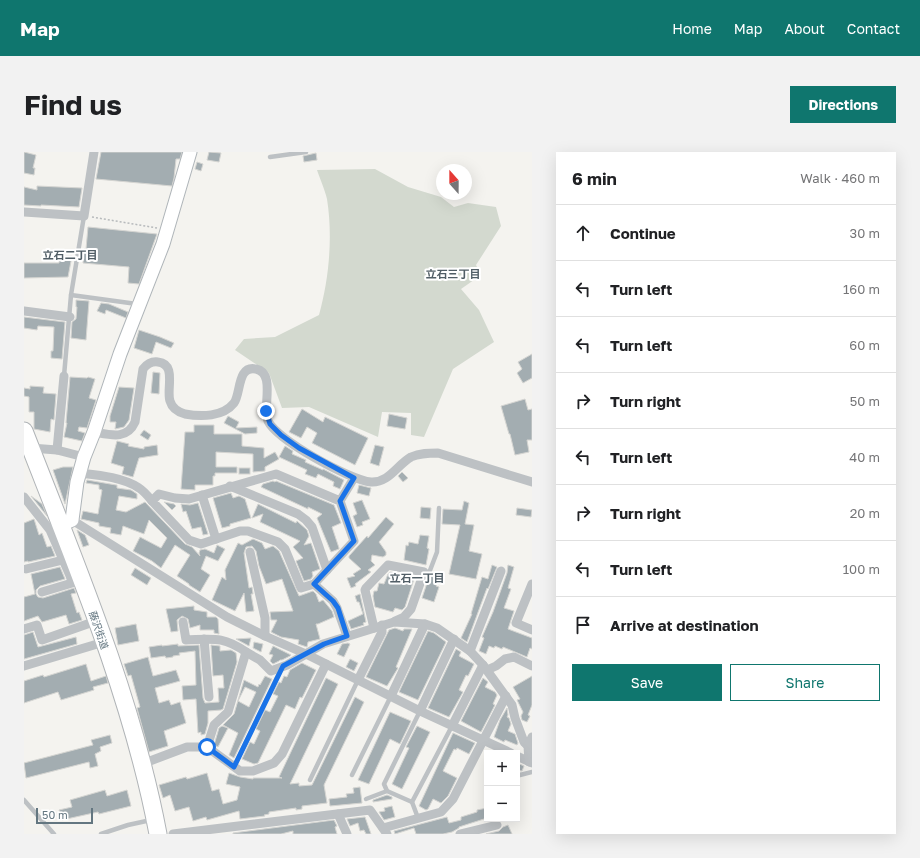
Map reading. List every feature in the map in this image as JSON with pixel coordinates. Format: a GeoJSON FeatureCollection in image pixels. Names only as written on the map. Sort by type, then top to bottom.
{"type":"FeatureCollection","features":[{"type":"Feature","properties":{"kind":"highway","name":"藤沢街道"},"geometry":{"type":"LineString","coordinates":[[24,431],[66,522],[75,576],[96,622],[119,685],[142,764],[157,827]]}},
{"type":"Feature","properties":{"kind":"street"},"geometry":{"type":"LineString","coordinates":[[24,212],[84,216],[94,152]]}},
{"type":"Feature","properties":{"kind":"street"},"geometry":{"type":"LineString","coordinates":[[190,152],[156,265],[120,354],[84,457],[66,522],[227,617],[505,750]]}},
{"type":"Feature","properties":{"kind":"street"},"geometry":{"type":"LineString","coordinates":[[24,311],[70,317]]}},
{"type":"Feature","properties":{"kind":"street"},"geometry":{"type":"LineString","coordinates":[[94,432],[112,435],[124,434],[132,430],[135,422],[143,369],[151,362],[162,362],[169,370],[169,396],[172,406],[180,412],[197,415],[216,414],[230,407],[236,399],[243,374],[254,368],[262,372],[267,380],[266,411],[268,421],[273,428],[299,448],[354,478],[370,482],[379,481],[386,478],[411,457],[431,453],[532,482]]}},
{"type":"Feature","properties":{"kind":"street"},"geometry":{"type":"LineString","coordinates":[[57,450],[64,376]]}},
{"type":"Feature","properties":{"kind":"street"},"geometry":{"type":"LineString","coordinates":[[31,448],[57,450],[84,457]]}},
{"type":"Feature","properties":{"kind":"street"},"geometry":{"type":"LineString","coordinates":[[79,473],[112,478],[130,483],[139,488],[189,540],[202,544],[240,531],[248,531],[278,542],[285,549],[301,588],[314,584],[354,541],[340,501],[276,474],[189,499],[159,494],[152,501]]}},
{"type":"Feature","properties":{"kind":"street"},"geometry":{"type":"LineString","coordinates":[[340,501],[354,478]]}},
{"type":"Feature","properties":{"kind":"street"},"geometry":{"type":"LineString","coordinates":[[230,486],[298,514],[306,520],[312,527],[327,570]]}},
{"type":"Feature","properties":{"kind":"street"},"geometry":{"type":"LineString","coordinates":[[202,495],[216,539]]}},
{"type":"Feature","properties":{"kind":"street"},"geometry":{"type":"LineString","coordinates":[[24,498],[50,530],[63,560],[75,576],[72,583],[42,592]]}},
{"type":"Feature","properties":{"kind":"street"},"geometry":{"type":"LineString","coordinates":[[250,552],[265,618],[264,636]]}},
{"type":"Feature","properties":{"kind":"street"},"geometry":{"type":"LineString","coordinates":[[26,569],[63,560]]}},
{"type":"Feature","properties":{"kind":"street"},"geometry":{"type":"LineString","coordinates":[[183,622],[186,640],[223,639],[234,643],[260,660],[271,671],[324,644],[378,626],[394,622],[404,617],[411,609],[424,572],[388,565],[366,588],[365,590],[378,626],[382,632],[358,680]]}},
{"type":"Feature","properties":{"kind":"street"},"geometry":{"type":"LineString","coordinates":[[470,651],[501,571]]}},
{"type":"Feature","properties":{"kind":"street"},"geometry":{"type":"LineString","coordinates":[[314,584],[333,601],[338,608],[347,636]]}},
{"type":"Feature","properties":{"kind":"street"},"geometry":{"type":"LineString","coordinates":[[532,584],[516,623],[532,630]]}},
{"type":"Feature","properties":{"kind":"street"},"geometry":{"type":"LineString","coordinates":[[24,629],[37,625],[42,640],[96,622]]}},
{"type":"Feature","properties":{"kind":"street"},"geometry":{"type":"LineString","coordinates":[[394,622],[425,624],[437,628],[470,651],[485,667],[512,704],[515,718],[524,742],[528,746]]}},
{"type":"Feature","properties":{"kind":"street"},"geometry":{"type":"LineString","coordinates":[[391,696],[425,624]]}},
{"type":"Feature","properties":{"kind":"street"},"geometry":{"type":"LineString","coordinates":[[204,639],[209,697]]}},
{"type":"Feature","properties":{"kind":"street"},"geometry":{"type":"LineString","coordinates":[[420,710],[454,639]]}},
{"type":"Feature","properties":{"kind":"street"},"geometry":{"type":"LineString","coordinates":[[24,666],[104,642]]}},
{"type":"Feature","properties":{"kind":"street"},"geometry":{"type":"LineString","coordinates":[[207,747],[214,724],[228,712],[246,652]]}},
{"type":"Feature","properties":{"kind":"street"},"geometry":{"type":"LineString","coordinates":[[485,667],[496,666],[504,659],[514,657],[532,666]]}},
{"type":"Feature","properties":{"kind":"street"},"geometry":{"type":"LineString","coordinates":[[142,764],[187,747],[207,747],[240,771],[253,771],[274,763],[282,754],[326,664]]}},
{"type":"Feature","properties":{"kind":"street"},"geometry":{"type":"LineString","coordinates":[[452,726],[485,667]]}},
{"type":"Feature","properties":{"kind":"street"},"geometry":{"type":"LineString","coordinates":[[173,834],[217,831],[370,810],[385,831],[418,818],[441,812],[453,799],[506,696]]}},
{"type":"Feature","properties":{"kind":"street"},"geometry":{"type":"LineString","coordinates":[[530,762],[528,746],[532,737]]}},
{"type":"Feature","properties":{"kind":"street"},"geometry":{"type":"LineString","coordinates":[[520,757],[530,762]]}},
{"type":"Feature","properties":{"kind":"street"},"geometry":{"type":"LineString","coordinates":[[338,814],[347,834]]}},
{"type":"Feature","properties":{"kind":"street"},"geometry":{"type":"LineString","coordinates":[[460,834],[487,831],[497,825]]}},
{"type":"Feature","properties":{"kind":"lane"},"geometry":{"type":"LineString","coordinates":[[270,157],[306,152]]}},
{"type":"Feature","properties":{"kind":"lane"},"geometry":{"type":"LineString","coordinates":[[64,376],[71,295],[84,216]]}},
{"type":"Feature","properties":{"kind":"lane"},"geometry":{"type":"LineString","coordinates":[[71,295],[139,305]]}},
{"type":"Feature","properties":{"kind":"lane"},"geometry":{"type":"LineString","coordinates":[[424,572],[429,573],[437,552],[439,508]]}},
{"type":"Feature","properties":{"kind":"lane"},"geometry":{"type":"LineString","coordinates":[[234,767],[283,666]]}},
{"type":"Feature","properties":{"kind":"lane"},"geometry":{"type":"LineString","coordinates":[[310,780],[358,680]]}},
{"type":"Feature","properties":{"kind":"lane"},"geometry":{"type":"LineString","coordinates":[[352,775],[391,696]]}},
{"type":"Feature","properties":{"kind":"lane"},"geometry":{"type":"LineString","coordinates":[[418,818],[412,802],[387,791],[384,784],[420,710]]}},
{"type":"Feature","properties":{"kind":"lane"},"geometry":{"type":"LineString","coordinates":[[412,802],[452,726]]}},
{"type":"Feature","properties":{"kind":"lane"},"geometry":{"type":"LineString","coordinates":[[520,775],[532,772]]}},
{"type":"Feature","properties":{"kind":"lane"},"geometry":{"type":"LineString","coordinates":[[366,799],[387,791]]}},
{"type":"Feature","properties":{"kind":"lane"},"geometry":{"type":"LineString","coordinates":[[24,800],[54,834]]}},
{"type":"Feature","properties":{"kind":"lane"},"geometry":{"type":"LineString","coordinates":[[101,834],[128,825],[157,827]]}},
{"type":"Feature","properties":{"kind":"path"},"geometry":{"type":"LineString","coordinates":[[84,216],[167,230]]}},
{"type":"Feature","properties":{"kind":"shaded area"},"geometry":{"type":"Polygon","coordinates":[[[375,169],[408,187],[436,195],[436,200],[445,200],[454,207],[468,203],[496,207],[501,226],[476,265],[481,275],[461,289],[479,310],[494,342],[453,369],[424,437],[411,435],[411,413],[382,412],[378,437],[309,407],[282,408],[269,373],[235,350],[244,339],[275,337],[319,315],[328,272],[330,228],[327,199],[317,170],[375,169]]]}},
{"type":"Feature","properties":{"kind":"building"},"geometry":{"type":"Polygon","coordinates":[[[24,152],[36,155],[33,168],[35,168],[34,175],[24,173],[24,152]]]}},
{"type":"Feature","properties":{"kind":"building"},"geometry":{"type":"Polygon","coordinates":[[[101,152],[182,152],[180,159],[176,159],[172,186],[96,179],[101,152]]]}},
{"type":"Feature","properties":{"kind":"building"},"geometry":{"type":"Polygon","coordinates":[[[209,152],[221,153],[219,162],[207,160],[209,152]]]}},
{"type":"Feature","properties":{"kind":"building"},"geometry":{"type":"Polygon","coordinates":[[[316,153],[317,160],[304,162],[303,156],[316,153]]]}},
{"type":"Feature","properties":{"kind":"building"},"geometry":{"type":"Polygon","coordinates":[[[197,162],[203,164],[201,171],[195,169],[197,162]]]}},
{"type":"Feature","properties":{"kind":"building"},"geometry":{"type":"Polygon","coordinates":[[[37,186],[82,188],[79,207],[24,205],[24,187],[37,190],[37,186]]]}},
{"type":"Feature","properties":{"kind":"building"},"geometry":{"type":"Polygon","coordinates":[[[88,227],[157,234],[139,284],[128,283],[129,267],[83,263],[88,227]]]}},
{"type":"Feature","properties":{"kind":"building"},"geometry":{"type":"Polygon","coordinates":[[[59,256],[72,256],[68,277],[24,278],[24,263],[59,263],[59,256]]]}},
{"type":"Feature","properties":{"kind":"building"},"geometry":{"type":"Polygon","coordinates":[[[76,300],[89,301],[86,340],[71,338],[72,322],[76,319],[76,300]]]}},
{"type":"Feature","properties":{"kind":"building"},"geometry":{"type":"Polygon","coordinates":[[[101,303],[109,304],[128,312],[126,318],[106,310],[105,314],[97,311],[101,303]]]}},
{"type":"Feature","properties":{"kind":"building"},"geometry":{"type":"Polygon","coordinates":[[[24,317],[65,322],[62,359],[51,358],[51,351],[53,351],[54,327],[38,326],[37,330],[24,328],[24,317]]]}},
{"type":"Feature","properties":{"kind":"building"},"geometry":{"type":"Polygon","coordinates":[[[139,330],[174,343],[171,348],[156,342],[152,354],[134,348],[139,330]]]}},
{"type":"Feature","properties":{"kind":"building"},"geometry":{"type":"Polygon","coordinates":[[[532,354],[532,378],[523,383],[517,373],[522,369],[518,362],[532,354]]]}},
{"type":"Feature","properties":{"kind":"building"},"geometry":{"type":"Polygon","coordinates":[[[153,372],[160,373],[159,394],[151,393],[153,372]]]}},
{"type":"Feature","properties":{"kind":"building"},"geometry":{"type":"Polygon","coordinates":[[[70,377],[88,377],[95,379],[89,398],[96,400],[87,428],[79,427],[78,431],[85,433],[82,441],[64,437],[67,423],[70,377]]]}},
{"type":"Feature","properties":{"kind":"building"},"geometry":{"type":"Polygon","coordinates":[[[30,386],[44,387],[43,393],[56,394],[54,420],[51,419],[50,432],[34,429],[34,412],[29,412],[29,397],[24,396],[24,388],[30,389],[30,386]]]}},
{"type":"Feature","properties":{"kind":"building"},"geometry":{"type":"Polygon","coordinates":[[[119,387],[134,388],[129,420],[124,427],[115,429],[116,422],[110,422],[110,416],[119,387]]]}},
{"type":"Feature","properties":{"kind":"building"},"geometry":{"type":"Polygon","coordinates":[[[525,399],[528,410],[532,409],[532,440],[527,440],[529,452],[515,455],[501,406],[525,399]]]}},
{"type":"Feature","properties":{"kind":"building"},"geometry":{"type":"Polygon","coordinates":[[[302,409],[323,422],[325,417],[368,438],[355,465],[312,443],[317,433],[307,427],[301,438],[289,432],[302,409]]]}},
{"type":"Feature","properties":{"kind":"building"},"geometry":{"type":"Polygon","coordinates":[[[389,414],[407,418],[405,429],[387,426],[389,414]]]}},
{"type":"Feature","properties":{"kind":"building"},"geometry":{"type":"Polygon","coordinates":[[[228,416],[239,422],[236,428],[257,427],[257,433],[245,434],[224,423],[228,416]]]}},
{"type":"Feature","properties":{"kind":"building"},"geometry":{"type":"Polygon","coordinates":[[[194,425],[214,425],[214,434],[242,434],[242,446],[264,448],[264,458],[275,452],[279,459],[265,467],[265,471],[253,472],[253,454],[216,452],[216,467],[237,467],[237,473],[215,473],[215,476],[213,476],[213,485],[195,485],[195,490],[181,489],[185,432],[194,432],[194,425]]]}},
{"type":"Feature","properties":{"kind":"building"},"geometry":{"type":"Polygon","coordinates":[[[144,430],[151,435],[148,440],[140,435],[144,430]]]}},
{"type":"Feature","properties":{"kind":"building"},"geometry":{"type":"Polygon","coordinates":[[[117,441],[129,444],[128,446],[144,449],[144,447],[157,445],[158,455],[139,458],[133,477],[122,474],[124,467],[111,463],[117,441]]]}},
{"type":"Feature","properties":{"kind":"building"},"geometry":{"type":"Polygon","coordinates":[[[375,445],[384,447],[379,466],[370,463],[375,445]]]}},
{"type":"Feature","properties":{"kind":"building"},"geometry":{"type":"Polygon","coordinates":[[[285,446],[293,451],[292,454],[306,460],[305,462],[344,480],[340,489],[333,486],[334,482],[318,474],[316,478],[305,474],[307,470],[279,457],[285,446]]]}},
{"type":"Feature","properties":{"kind":"building"},"geometry":{"type":"Polygon","coordinates":[[[63,467],[73,467],[65,504],[53,470],[63,467]]]}},
{"type":"Feature","properties":{"kind":"building"},"geometry":{"type":"Polygon","coordinates":[[[239,468],[250,468],[250,474],[239,474],[239,468]]]}},
{"type":"Feature","properties":{"kind":"building"},"geometry":{"type":"Polygon","coordinates":[[[402,472],[408,478],[403,482],[398,476],[402,472]]]}},
{"type":"Feature","properties":{"kind":"building"},"geometry":{"type":"Polygon","coordinates":[[[87,480],[117,485],[117,488],[131,490],[137,494],[137,499],[119,496],[116,510],[126,512],[145,502],[185,544],[192,547],[200,556],[200,550],[205,549],[214,553],[217,545],[225,549],[218,561],[206,556],[201,569],[210,575],[200,592],[177,576],[190,555],[175,545],[161,568],[152,561],[133,551],[140,537],[161,548],[167,538],[149,520],[144,534],[123,526],[121,535],[110,533],[111,528],[99,526],[99,523],[81,519],[83,511],[98,514],[102,490],[99,489],[99,485],[86,483],[87,480]]]}},
{"type":"Feature","properties":{"kind":"building"},"geometry":{"type":"Polygon","coordinates":[[[273,481],[334,505],[341,523],[332,527],[339,549],[331,552],[317,518],[322,514],[261,487],[263,484],[273,481]]]}},
{"type":"Feature","properties":{"kind":"building"},"geometry":{"type":"Polygon","coordinates":[[[359,485],[371,488],[369,496],[357,493],[359,485]]]}},
{"type":"Feature","properties":{"kind":"building"},"geometry":{"type":"Polygon","coordinates":[[[231,493],[233,498],[239,496],[245,499],[251,518],[222,528],[213,498],[231,493]]]}},
{"type":"Feature","properties":{"kind":"building"},"geometry":{"type":"Polygon","coordinates":[[[31,496],[42,504],[47,516],[31,496]]]}},
{"type":"Feature","properties":{"kind":"building"},"geometry":{"type":"Polygon","coordinates":[[[362,500],[370,519],[362,522],[363,525],[357,527],[353,516],[357,514],[353,503],[362,500]]]}},
{"type":"Feature","properties":{"kind":"building"},"geometry":{"type":"Polygon","coordinates":[[[464,501],[469,503],[465,524],[474,525],[469,551],[482,554],[476,579],[449,574],[460,525],[442,524],[443,509],[462,510],[464,501]]]}},
{"type":"Feature","properties":{"kind":"building"},"geometry":{"type":"Polygon","coordinates":[[[164,502],[174,504],[176,506],[172,510],[164,502]]]}},
{"type":"Feature","properties":{"kind":"building"},"geometry":{"type":"Polygon","coordinates":[[[198,503],[208,534],[203,535],[201,527],[192,529],[186,511],[183,512],[181,504],[190,505],[198,503]]]}},
{"type":"Feature","properties":{"kind":"building"},"geometry":{"type":"Polygon","coordinates":[[[258,504],[296,523],[297,521],[307,530],[309,536],[304,545],[311,543],[320,569],[312,572],[313,576],[311,579],[304,581],[296,561],[303,558],[293,547],[300,541],[260,522],[263,514],[252,518],[258,504]]]}},
{"type":"Feature","properties":{"kind":"building"},"geometry":{"type":"Polygon","coordinates":[[[421,507],[431,508],[430,519],[420,518],[421,507]]]}},
{"type":"Feature","properties":{"kind":"building"},"geometry":{"type":"Polygon","coordinates":[[[517,508],[532,510],[531,517],[516,515],[517,508]]]}},
{"type":"Feature","properties":{"kind":"building"},"geometry":{"type":"Polygon","coordinates":[[[386,517],[394,524],[379,542],[386,552],[386,555],[383,557],[372,555],[371,561],[375,565],[368,570],[371,572],[355,584],[356,586],[351,588],[347,578],[355,576],[353,574],[361,569],[349,558],[349,556],[367,536],[368,538],[386,517]]]}},
{"type":"Feature","properties":{"kind":"building"},"geometry":{"type":"Polygon","coordinates":[[[34,519],[39,535],[42,533],[47,547],[51,546],[55,556],[24,562],[24,523],[34,519]]]}},
{"type":"Feature","properties":{"kind":"building"},"geometry":{"type":"Polygon","coordinates":[[[77,530],[85,535],[89,545],[83,547],[77,530]]]}},
{"type":"Feature","properties":{"kind":"building"},"geometry":{"type":"Polygon","coordinates":[[[420,535],[429,536],[427,548],[429,549],[426,565],[404,560],[406,545],[408,546],[409,542],[418,544],[420,535]]]}},
{"type":"Feature","properties":{"kind":"building"},"geometry":{"type":"Polygon","coordinates":[[[253,539],[262,543],[265,549],[273,546],[279,551],[299,596],[313,591],[319,602],[323,600],[332,611],[334,617],[316,624],[320,639],[308,642],[307,647],[298,644],[299,640],[281,637],[271,632],[277,620],[271,620],[270,612],[293,611],[282,579],[266,584],[259,566],[256,551],[252,546],[246,547],[244,553],[249,588],[252,587],[253,594],[251,594],[254,611],[246,612],[244,593],[235,611],[212,600],[222,577],[226,580],[225,570],[238,543],[242,545],[253,539]]]}},
{"type":"Feature","properties":{"kind":"building"},"geometry":{"type":"Polygon","coordinates":[[[492,565],[497,567],[488,589],[487,588],[467,642],[461,638],[472,614],[482,577],[488,579],[492,565]]]}},
{"type":"Feature","properties":{"kind":"building"},"geometry":{"type":"Polygon","coordinates":[[[508,565],[514,567],[508,588],[511,589],[504,608],[514,611],[508,629],[532,638],[532,649],[530,648],[527,657],[503,647],[502,649],[495,646],[494,648],[489,646],[486,654],[479,651],[484,638],[482,637],[493,612],[507,573],[508,565]]]}},
{"type":"Feature","properties":{"kind":"building"},"geometry":{"type":"Polygon","coordinates":[[[60,567],[65,579],[40,586],[36,590],[36,594],[38,597],[43,598],[74,588],[76,593],[71,594],[77,613],[79,612],[82,620],[69,624],[66,615],[42,622],[38,616],[24,621],[24,597],[35,594],[31,574],[60,567]]]}},
{"type":"Feature","properties":{"kind":"building"},"geometry":{"type":"Polygon","coordinates":[[[135,568],[151,578],[147,585],[131,575],[135,568]]]}},
{"type":"Feature","properties":{"kind":"building"},"geometry":{"type":"Polygon","coordinates":[[[390,572],[415,576],[405,607],[402,610],[395,608],[393,612],[375,607],[373,596],[374,591],[377,591],[379,583],[384,584],[390,572]]]}},
{"type":"Feature","properties":{"kind":"building"},"geometry":{"type":"Polygon","coordinates":[[[431,576],[438,579],[436,586],[439,587],[434,602],[422,598],[429,577],[431,576]]]}},
{"type":"Feature","properties":{"kind":"building"},"geometry":{"type":"Polygon","coordinates":[[[360,594],[366,622],[363,623],[364,625],[351,629],[348,621],[363,614],[359,602],[357,602],[355,596],[360,594]]]}},
{"type":"Feature","properties":{"kind":"building"},"geometry":{"type":"Polygon","coordinates":[[[194,606],[194,610],[207,612],[207,617],[216,617],[218,619],[219,634],[214,633],[214,630],[200,630],[200,625],[190,628],[188,619],[182,616],[177,620],[178,631],[171,632],[166,609],[194,606]]]}},
{"type":"Feature","properties":{"kind":"building"},"geometry":{"type":"Polygon","coordinates":[[[136,624],[139,641],[118,645],[115,628],[136,624]]]}},
{"type":"Feature","properties":{"kind":"building"},"geometry":{"type":"Polygon","coordinates":[[[395,628],[403,631],[404,629],[412,629],[396,667],[398,668],[387,686],[366,677],[389,630],[395,628]]]}},
{"type":"Feature","properties":{"kind":"building"},"geometry":{"type":"Polygon","coordinates":[[[428,631],[434,633],[446,642],[418,700],[399,692],[428,631]]]}},
{"type":"Feature","properties":{"kind":"building"},"geometry":{"type":"Polygon","coordinates":[[[33,632],[38,647],[76,637],[77,644],[24,659],[24,635],[33,632]]]}},
{"type":"Feature","properties":{"kind":"building"},"geometry":{"type":"Polygon","coordinates":[[[251,638],[249,646],[236,639],[251,638]]]}},
{"type":"Feature","properties":{"kind":"building"},"geometry":{"type":"Polygon","coordinates":[[[254,642],[263,644],[261,652],[253,648],[254,642]]]}},
{"type":"Feature","properties":{"kind":"building"},"geometry":{"type":"Polygon","coordinates":[[[178,644],[178,646],[199,645],[203,698],[205,703],[219,702],[218,688],[224,688],[223,675],[213,676],[211,645],[220,646],[220,651],[231,650],[236,653],[237,662],[223,709],[208,711],[208,723],[205,734],[201,735],[201,732],[198,733],[196,699],[183,700],[182,686],[196,685],[195,651],[179,653],[180,655],[173,657],[166,658],[165,656],[151,658],[149,647],[178,644]]]}},
{"type":"Feature","properties":{"kind":"building"},"geometry":{"type":"Polygon","coordinates":[[[342,644],[350,644],[344,657],[337,654],[342,644]]]}},
{"type":"Feature","properties":{"kind":"building"},"geometry":{"type":"Polygon","coordinates":[[[273,646],[291,655],[273,664],[270,661],[273,655],[269,654],[273,646]]]}},
{"type":"Feature","properties":{"kind":"building"},"geometry":{"type":"Polygon","coordinates":[[[456,649],[461,652],[459,656],[474,664],[468,676],[466,675],[459,690],[463,692],[449,717],[428,708],[456,649]]]}},
{"type":"Feature","properties":{"kind":"building"},"geometry":{"type":"Polygon","coordinates":[[[148,657],[153,676],[176,670],[180,681],[155,688],[159,703],[169,700],[171,705],[180,702],[186,723],[164,731],[168,746],[149,752],[137,708],[140,707],[131,675],[128,676],[124,664],[148,657]]]}},
{"type":"Feature","properties":{"kind":"building"},"geometry":{"type":"Polygon","coordinates":[[[350,659],[358,663],[354,671],[346,667],[350,659]]]}},
{"type":"Feature","properties":{"kind":"building"},"geometry":{"type":"Polygon","coordinates":[[[302,663],[316,670],[302,698],[300,697],[295,709],[286,705],[258,763],[254,764],[242,759],[250,742],[254,744],[260,731],[256,729],[265,710],[270,712],[278,696],[273,694],[279,682],[281,683],[284,676],[287,677],[290,670],[302,663]]]}},
{"type":"Feature","properties":{"kind":"building"},"geometry":{"type":"Polygon","coordinates":[[[86,664],[91,681],[106,676],[108,683],[93,687],[94,690],[61,700],[58,692],[24,703],[24,681],[43,675],[44,677],[86,664]]]}},
{"type":"Feature","properties":{"kind":"building"},"geometry":{"type":"Polygon","coordinates":[[[265,676],[272,679],[234,758],[229,755],[238,733],[223,725],[234,714],[244,680],[258,687],[259,684],[260,685],[265,676]],[[245,687],[238,701],[249,707],[256,692],[245,687]]]}},
{"type":"Feature","properties":{"kind":"building"},"geometry":{"type":"Polygon","coordinates":[[[532,676],[532,705],[527,722],[522,720],[521,716],[523,712],[517,700],[520,699],[513,687],[532,676]]]}},
{"type":"Feature","properties":{"kind":"building"},"geometry":{"type":"Polygon","coordinates":[[[326,678],[338,684],[290,784],[299,783],[299,786],[312,785],[355,697],[364,702],[324,785],[327,803],[302,806],[302,809],[296,810],[296,808],[269,812],[269,814],[264,815],[265,816],[240,819],[239,811],[207,820],[206,817],[193,821],[189,807],[175,811],[170,795],[163,798],[159,785],[186,777],[187,779],[207,773],[212,791],[219,789],[223,804],[237,800],[240,787],[226,784],[229,773],[240,777],[253,779],[282,778],[279,777],[326,678]]]}},
{"type":"Feature","properties":{"kind":"building"},"geometry":{"type":"Polygon","coordinates":[[[483,678],[488,682],[485,687],[495,692],[497,695],[493,704],[495,705],[481,732],[461,721],[483,678]]]}},
{"type":"Feature","properties":{"kind":"building"},"geometry":{"type":"Polygon","coordinates":[[[507,708],[507,717],[509,718],[511,724],[508,731],[515,734],[518,743],[517,745],[505,740],[504,742],[494,737],[500,720],[507,708]]]}},
{"type":"Feature","properties":{"kind":"building"},"geometry":{"type":"Polygon","coordinates":[[[390,712],[411,721],[400,744],[390,739],[369,784],[358,780],[390,712]]]}},
{"type":"Feature","properties":{"kind":"building"},"geometry":{"type":"Polygon","coordinates":[[[222,726],[228,728],[218,747],[214,745],[219,728],[222,726]]]}},
{"type":"Feature","properties":{"kind":"building"},"geometry":{"type":"Polygon","coordinates":[[[417,726],[430,732],[402,789],[392,784],[409,748],[406,747],[417,726]]]}},
{"type":"Feature","properties":{"kind":"building"},"geometry":{"type":"Polygon","coordinates":[[[453,733],[475,743],[469,754],[457,748],[456,750],[454,749],[443,771],[457,778],[448,796],[441,803],[433,799],[426,810],[419,806],[453,733]]]}},
{"type":"Feature","properties":{"kind":"building"},"geometry":{"type":"Polygon","coordinates":[[[110,735],[112,743],[100,747],[101,751],[95,754],[98,766],[90,768],[89,762],[26,778],[24,763],[93,745],[91,740],[110,735]]]}},
{"type":"Feature","properties":{"kind":"building"},"geometry":{"type":"Polygon","coordinates":[[[520,764],[524,766],[522,771],[520,771],[520,764]]]}},
{"type":"Feature","properties":{"kind":"building"},"geometry":{"type":"Polygon","coordinates":[[[360,787],[362,803],[330,806],[329,799],[347,797],[346,794],[354,793],[353,788],[360,787]]]}},
{"type":"Feature","properties":{"kind":"building"},"geometry":{"type":"Polygon","coordinates":[[[105,790],[107,796],[127,790],[131,806],[99,814],[98,812],[62,820],[59,810],[72,807],[70,800],[105,790]]]}},
{"type":"Feature","properties":{"kind":"building"},"geometry":{"type":"Polygon","coordinates":[[[387,795],[392,797],[392,799],[373,802],[373,800],[387,795]]]}},
{"type":"Feature","properties":{"kind":"building"},"geometry":{"type":"Polygon","coordinates":[[[392,806],[395,817],[384,820],[379,812],[385,811],[384,808],[392,806]]]}},
{"type":"Feature","properties":{"kind":"building"},"geometry":{"type":"Polygon","coordinates":[[[484,809],[484,819],[459,827],[452,832],[443,834],[416,834],[414,828],[395,834],[394,831],[447,817],[449,823],[461,820],[461,817],[477,812],[477,810],[484,809]]]}},
{"type":"Feature","properties":{"kind":"building"},"geometry":{"type":"Polygon","coordinates":[[[365,817],[371,834],[366,834],[364,830],[360,831],[358,823],[350,826],[347,819],[365,817]]]}},
{"type":"Feature","properties":{"kind":"building"},"geometry":{"type":"Polygon","coordinates":[[[334,820],[337,826],[335,827],[337,834],[293,834],[293,831],[281,834],[233,834],[233,833],[334,820]]]}},
{"type":"Feature","properties":{"kind":"building"},"geometry":{"type":"Polygon","coordinates":[[[508,825],[512,834],[486,834],[499,831],[508,825]]]}},
{"type":"Feature","properties":{"kind":"district","name":"立石二丁目"},"geometry":{"type":"Point","coordinates":[70,254]}},
{"type":"Feature","properties":{"kind":"district","name":"立石三丁目"},"geometry":{"type":"Point","coordinates":[453,273]}},
{"type":"Feature","properties":{"kind":"district","name":"立石一丁目"},"geometry":{"type":"Point","coordinates":[417,577]}},
{"type":"Feature","properties":{"kind":"route"},"geometry":{"type":"LineString","coordinates":[[207,747],[234,767],[283,666],[324,644],[347,636],[338,608],[333,601],[314,584],[354,541],[340,501],[354,478],[299,448],[276,432],[268,421],[266,411]]}}]}
